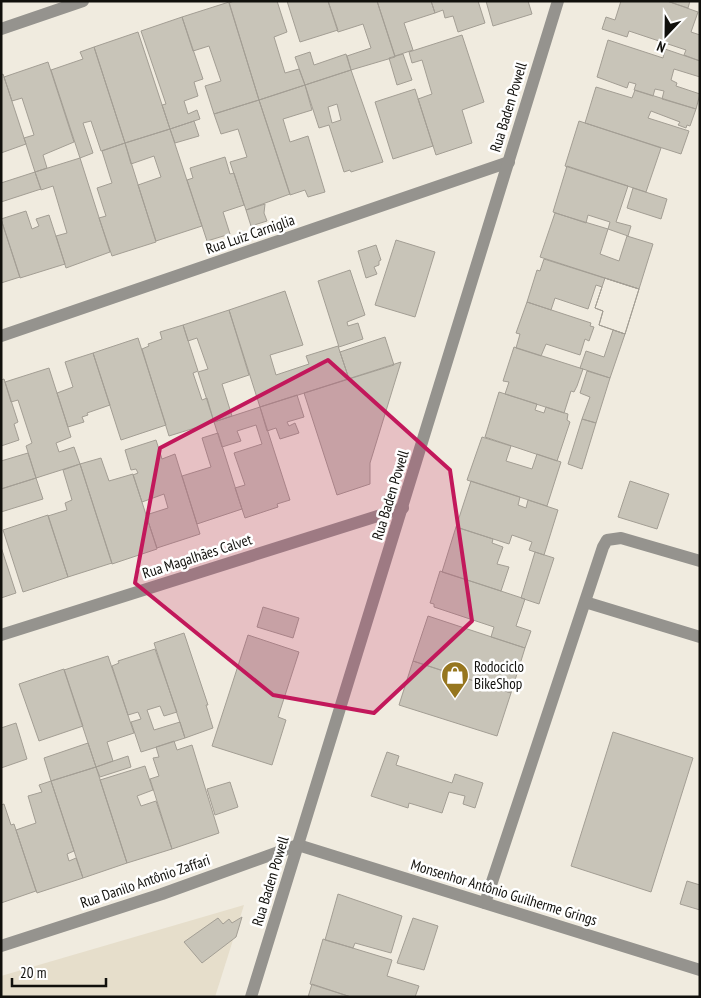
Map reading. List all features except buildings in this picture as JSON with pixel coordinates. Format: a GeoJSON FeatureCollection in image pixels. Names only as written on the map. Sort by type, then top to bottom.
{"type":"FeatureCollection","features":[{"type":"Feature","properties":{"kind":"street"},"geometry":{"type":"LineString","coordinates":[[1,29],[83,1]]}},
{"type":"Feature","properties":{"kind":"street","name":"Rua Baden Powell"},"geometry":{"type":"LineString","coordinates":[[251,997],[558,1]]}},
{"type":"Feature","properties":{"kind":"street","name":"Rua Luiz Carniglia"},"geometry":{"type":"LineString","coordinates":[[1,336],[509,162]]}},
{"type":"Feature","properties":{"kind":"street","name":"Rua Magalhães Calvet"},"geometry":{"type":"LineString","coordinates":[[1,636],[403,508]]}},
{"type":"Feature","properties":{"kind":"street"},"geometry":{"type":"LineString","coordinates":[[485,903],[603,547],[607,540],[614,537],[621,538],[700,561]]}},
{"type":"Feature","properties":{"kind":"street"},"geometry":{"type":"LineString","coordinates":[[585,602],[700,637]]}},
{"type":"Feature","properties":{"kind":"street","name":"Monsenhor Antônio Guilherme Grings"},"geometry":{"type":"LineString","coordinates":[[298,845],[700,970]]}},
{"type":"Feature","properties":{"kind":"street","name":"Rua Danilo Antônio Zaffari"},"geometry":{"type":"LineString","coordinates":[[1,946],[162,894],[298,845]]}},
{"type":"Feature","properties":{"kind":"highlighted area"},"geometry":{"type":"Polygon","coordinates":[[[328,360],[450,470],[472,621],[374,713],[273,695],[135,583],[160,448],[328,360]]]}},
{"type":"Feature","properties":{"kind":"shaded area"},"geometry":{"type":"Polygon","coordinates":[[[244,905],[215,997],[1,997],[1,976],[244,905]]]}},
{"type":"Feature","properties":{"kind":"place","name":"Rodociclo BikeShop"},"geometry":{"type":"Point","coordinates":[455,699]}}]}
